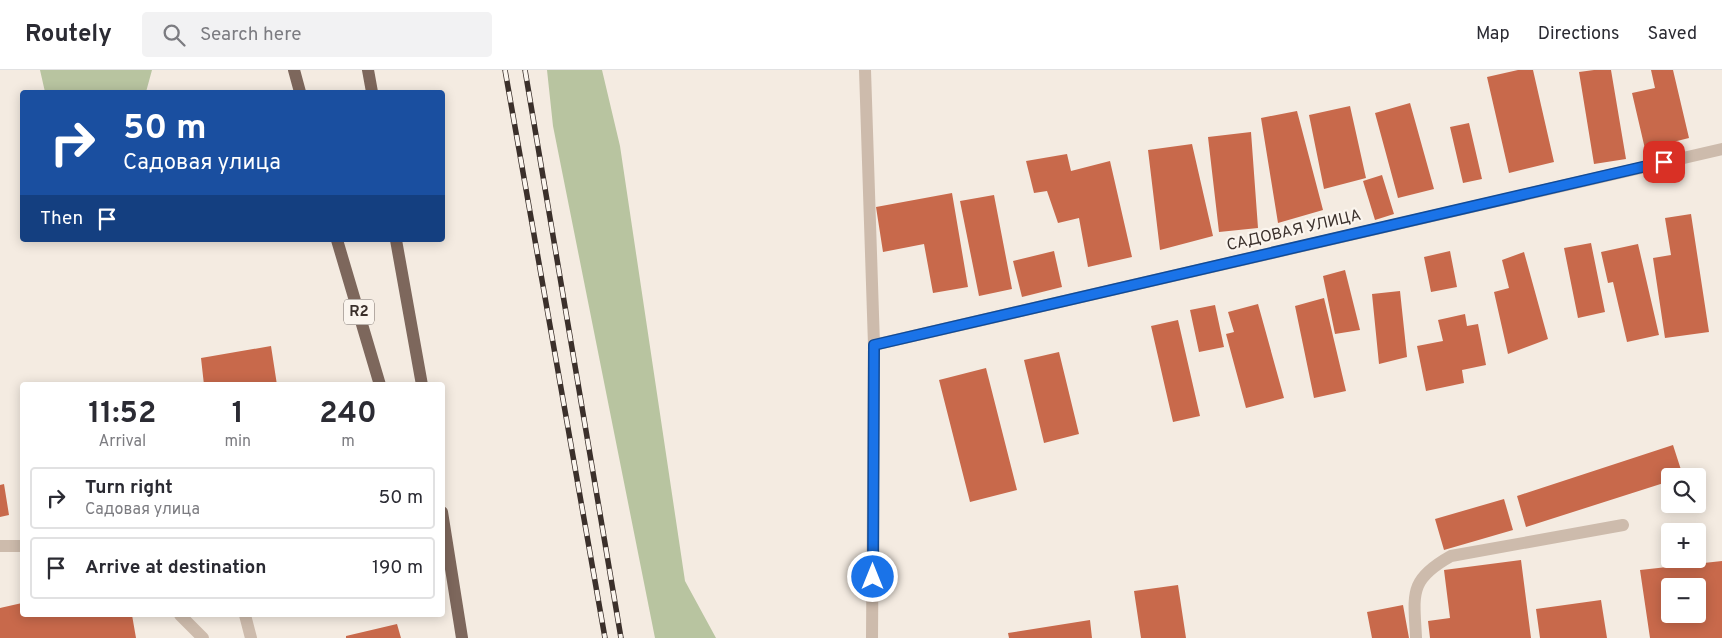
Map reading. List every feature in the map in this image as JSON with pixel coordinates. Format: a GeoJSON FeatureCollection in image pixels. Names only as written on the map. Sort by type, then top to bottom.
{"type":"FeatureCollection","features":[{"type":"Feature","properties":{"kind":"main road"},"geometry":{"type":"LineString","coordinates":[[294,70],[299,90]]}},
{"type":"Feature","properties":{"kind":"main road"},"geometry":{"type":"LineString","coordinates":[[368,70],[372,90]]}},
{"type":"Feature","properties":{"kind":"main road","name":"R2"},"geometry":{"type":"LineString","coordinates":[[338,242],[379,382]]}},
{"type":"Feature","properties":{"kind":"main road"},"geometry":{"type":"LineString","coordinates":[[396,242],[421,382]]}},
{"type":"Feature","properties":{"kind":"main road"},"geometry":{"type":"LineString","coordinates":[[445,533],[458,622]]}},
{"type":"Feature","properties":{"kind":"main road"},"geometry":{"type":"LineString","coordinates":[[445,585],[462,638]]}},
{"type":"Feature","properties":{"kind":"street"},"geometry":{"type":"LineString","coordinates":[[864,70],[874,345],[872,638]]}},
{"type":"Feature","properties":{"kind":"street","name":"САДОВАЯ УЛИЦА"},"geometry":{"type":"LineString","coordinates":[[874,345],[1722,149]]}},
{"type":"Feature","properties":{"kind":"street"},"geometry":{"type":"LineString","coordinates":[[1416,638],[1414,595],[1418,583],[1433,566],[1451,556],[1624,525]]}},
{"type":"Feature","properties":{"kind":"street"},"geometry":{"type":"LineString","coordinates":[[0,546],[20,546]]}},
{"type":"Feature","properties":{"kind":"street"},"geometry":{"type":"LineString","coordinates":[[182,617],[203,638]]}},
{"type":"Feature","properties":{"kind":"street"},"geometry":{"type":"LineString","coordinates":[[246,617],[251,638]]}},
{"type":"Feature","properties":{"kind":"green space"},"geometry":{"type":"Polygon","coordinates":[[[40,70],[152,70],[147,90],[45,90],[40,70]]]}},
{"type":"Feature","properties":{"kind":"green space"},"geometry":{"type":"Polygon","coordinates":[[[547,70],[602,70],[620,146],[685,581],[716,638],[655,638],[553,126],[547,70]]]}},
{"type":"Feature","properties":{"kind":"building"},"geometry":{"type":"Polygon","coordinates":[[[1518,70],[1533,70],[1554,162],[1509,173],[1487,77],[1518,70]]]}},
{"type":"Feature","properties":{"kind":"building"},"geometry":{"type":"Polygon","coordinates":[[[1611,70],[1626,159],[1594,164],[1579,72],[1611,70]]]}},
{"type":"Feature","properties":{"kind":"building"},"geometry":{"type":"Polygon","coordinates":[[[1651,70],[1673,70],[1689,138],[1645,149],[1632,93],[1655,88],[1651,70]]]}},
{"type":"Feature","properties":{"kind":"building"},"geometry":{"type":"Polygon","coordinates":[[[1410,103],[1434,189],[1398,198],[1375,113],[1410,103]]]}},
{"type":"Feature","properties":{"kind":"building"},"geometry":{"type":"Polygon","coordinates":[[[1350,106],[1366,178],[1324,189],[1309,115],[1350,106]]]}},
{"type":"Feature","properties":{"kind":"building"},"geometry":{"type":"Polygon","coordinates":[[[1297,111],[1323,210],[1278,223],[1261,118],[1297,111]]]}},
{"type":"Feature","properties":{"kind":"building"},"geometry":{"type":"Polygon","coordinates":[[[1469,123],[1482,179],[1463,183],[1450,127],[1469,123]]]}},
{"type":"Feature","properties":{"kind":"building"},"geometry":{"type":"Polygon","coordinates":[[[1251,132],[1258,228],[1219,232],[1208,137],[1251,132]]]}},
{"type":"Feature","properties":{"kind":"building"},"geometry":{"type":"Polygon","coordinates":[[[1192,144],[1213,236],[1160,250],[1148,150],[1192,144]]]}},
{"type":"Feature","properties":{"kind":"building"},"geometry":{"type":"Polygon","coordinates":[[[1067,154],[1071,171],[1110,161],[1132,257],[1088,267],[1079,218],[1058,223],[1047,191],[1034,193],[1026,161],[1067,154]]]}},
{"type":"Feature","properties":{"kind":"building"},"geometry":{"type":"Polygon","coordinates":[[[1382,175],[1394,214],[1375,220],[1363,181],[1382,175]]]}},
{"type":"Feature","properties":{"kind":"building"},"geometry":{"type":"Polygon","coordinates":[[[952,193],[968,287],[933,293],[924,244],[883,252],[876,207],[952,193]]]}},
{"type":"Feature","properties":{"kind":"building"},"geometry":{"type":"Polygon","coordinates":[[[994,195],[1012,289],[979,296],[960,201],[994,195]]]}},
{"type":"Feature","properties":{"kind":"building"},"geometry":{"type":"Polygon","coordinates":[[[1691,214],[1709,332],[1665,338],[1653,258],[1671,255],[1665,218],[1691,214]]]}},
{"type":"Feature","properties":{"kind":"building"},"geometry":{"type":"Polygon","coordinates":[[[1591,243],[1605,312],[1578,318],[1564,248],[1591,243]]]}},
{"type":"Feature","properties":{"kind":"building"},"geometry":{"type":"Polygon","coordinates":[[[1638,244],[1659,335],[1627,342],[1613,282],[1608,283],[1601,252],[1638,244]]]}},
{"type":"Feature","properties":{"kind":"building"},"geometry":{"type":"Polygon","coordinates":[[[1054,251],[1062,287],[1022,297],[1013,261],[1054,251]]]}},
{"type":"Feature","properties":{"kind":"building"},"geometry":{"type":"Polygon","coordinates":[[[1450,251],[1457,287],[1431,292],[1424,257],[1450,251]]]}},
{"type":"Feature","properties":{"kind":"building"},"geometry":{"type":"Polygon","coordinates":[[[1524,252],[1548,339],[1508,354],[1494,292],[1509,288],[1502,260],[1524,252]]]}},
{"type":"Feature","properties":{"kind":"building"},"geometry":{"type":"Polygon","coordinates":[[[1345,270],[1360,330],[1335,334],[1323,276],[1345,270]]]}},
{"type":"Feature","properties":{"kind":"building"},"geometry":{"type":"Polygon","coordinates":[[[1400,291],[1407,357],[1379,364],[1372,294],[1400,291]]]}},
{"type":"Feature","properties":{"kind":"building"},"geometry":{"type":"Polygon","coordinates":[[[1324,298],[1346,391],[1314,398],[1295,306],[1324,298]]]}},
{"type":"Feature","properties":{"kind":"building"},"geometry":{"type":"Polygon","coordinates":[[[1258,304],[1284,398],[1246,408],[1226,334],[1234,332],[1228,312],[1258,304]]]}},
{"type":"Feature","properties":{"kind":"building"},"geometry":{"type":"Polygon","coordinates":[[[1215,305],[1224,347],[1199,352],[1190,310],[1215,305]]]}},
{"type":"Feature","properties":{"kind":"building"},"geometry":{"type":"Polygon","coordinates":[[[1465,314],[1467,326],[1478,324],[1486,365],[1462,370],[1464,383],[1426,391],[1417,346],[1443,341],[1438,320],[1465,314]]]}},
{"type":"Feature","properties":{"kind":"building"},"geometry":{"type":"Polygon","coordinates":[[[1178,320],[1200,416],[1173,422],[1151,326],[1178,320]]]}},
{"type":"Feature","properties":{"kind":"building"},"geometry":{"type":"Polygon","coordinates":[[[271,346],[277,382],[204,382],[201,358],[271,346]]]}},
{"type":"Feature","properties":{"kind":"building"},"geometry":{"type":"Polygon","coordinates":[[[1059,352],[1079,434],[1044,443],[1024,360],[1059,352]]]}},
{"type":"Feature","properties":{"kind":"building"},"geometry":{"type":"Polygon","coordinates":[[[986,368],[1017,490],[970,502],[939,380],[986,368]]]}},
{"type":"Feature","properties":{"kind":"building"},"geometry":{"type":"Polygon","coordinates":[[[1673,445],[1680,468],[1661,468],[1661,484],[1526,527],[1517,496],[1673,445]]]}},
{"type":"Feature","properties":{"kind":"building"},"geometry":{"type":"Polygon","coordinates":[[[4,484],[9,515],[0,517],[0,485],[4,484]]]}},
{"type":"Feature","properties":{"kind":"building"},"geometry":{"type":"Polygon","coordinates":[[[1504,499],[1513,530],[1444,550],[1435,519],[1504,499]]]}},
{"type":"Feature","properties":{"kind":"building"},"geometry":{"type":"Polygon","coordinates":[[[1521,560],[1531,638],[1430,638],[1428,621],[1450,618],[1444,570],[1521,560]]]}},
{"type":"Feature","properties":{"kind":"building"},"geometry":{"type":"Polygon","coordinates":[[[1722,561],[1722,638],[1650,638],[1640,570],[1661,568],[1706,568],[1706,563],[1722,561]]]}},
{"type":"Feature","properties":{"kind":"building"},"geometry":{"type":"Polygon","coordinates":[[[1178,585],[1186,638],[1141,638],[1134,591],[1178,585]]]}},
{"type":"Feature","properties":{"kind":"building"},"geometry":{"type":"Polygon","coordinates":[[[1601,600],[1607,638],[1540,638],[1536,609],[1601,600]]]}},
{"type":"Feature","properties":{"kind":"building"},"geometry":{"type":"Polygon","coordinates":[[[20,603],[20,617],[132,617],[136,638],[0,638],[0,608],[20,603]]]}},
{"type":"Feature","properties":{"kind":"building"},"geometry":{"type":"Polygon","coordinates":[[[1403,605],[1409,638],[1372,638],[1367,612],[1403,605]]]}},
{"type":"Feature","properties":{"kind":"building"},"geometry":{"type":"Polygon","coordinates":[[[1090,620],[1092,638],[1009,638],[1008,633],[1090,620]]]}},
{"type":"Feature","properties":{"kind":"building"},"geometry":{"type":"Polygon","coordinates":[[[397,624],[401,638],[346,638],[346,636],[397,624]]]}},
{"type":"Feature","properties":{"kind":"railway"},"geometry":{"type":"LineString","coordinates":[[505,70],[605,638]]}},
{"type":"Feature","properties":{"kind":"railway"},"geometry":{"type":"LineString","coordinates":[[525,70],[621,638]]}},
{"type":"Feature","properties":{"kind":"route"},"geometry":{"type":"LineString","coordinates":[[873,577],[874,345],[1664,162]]}}]}
